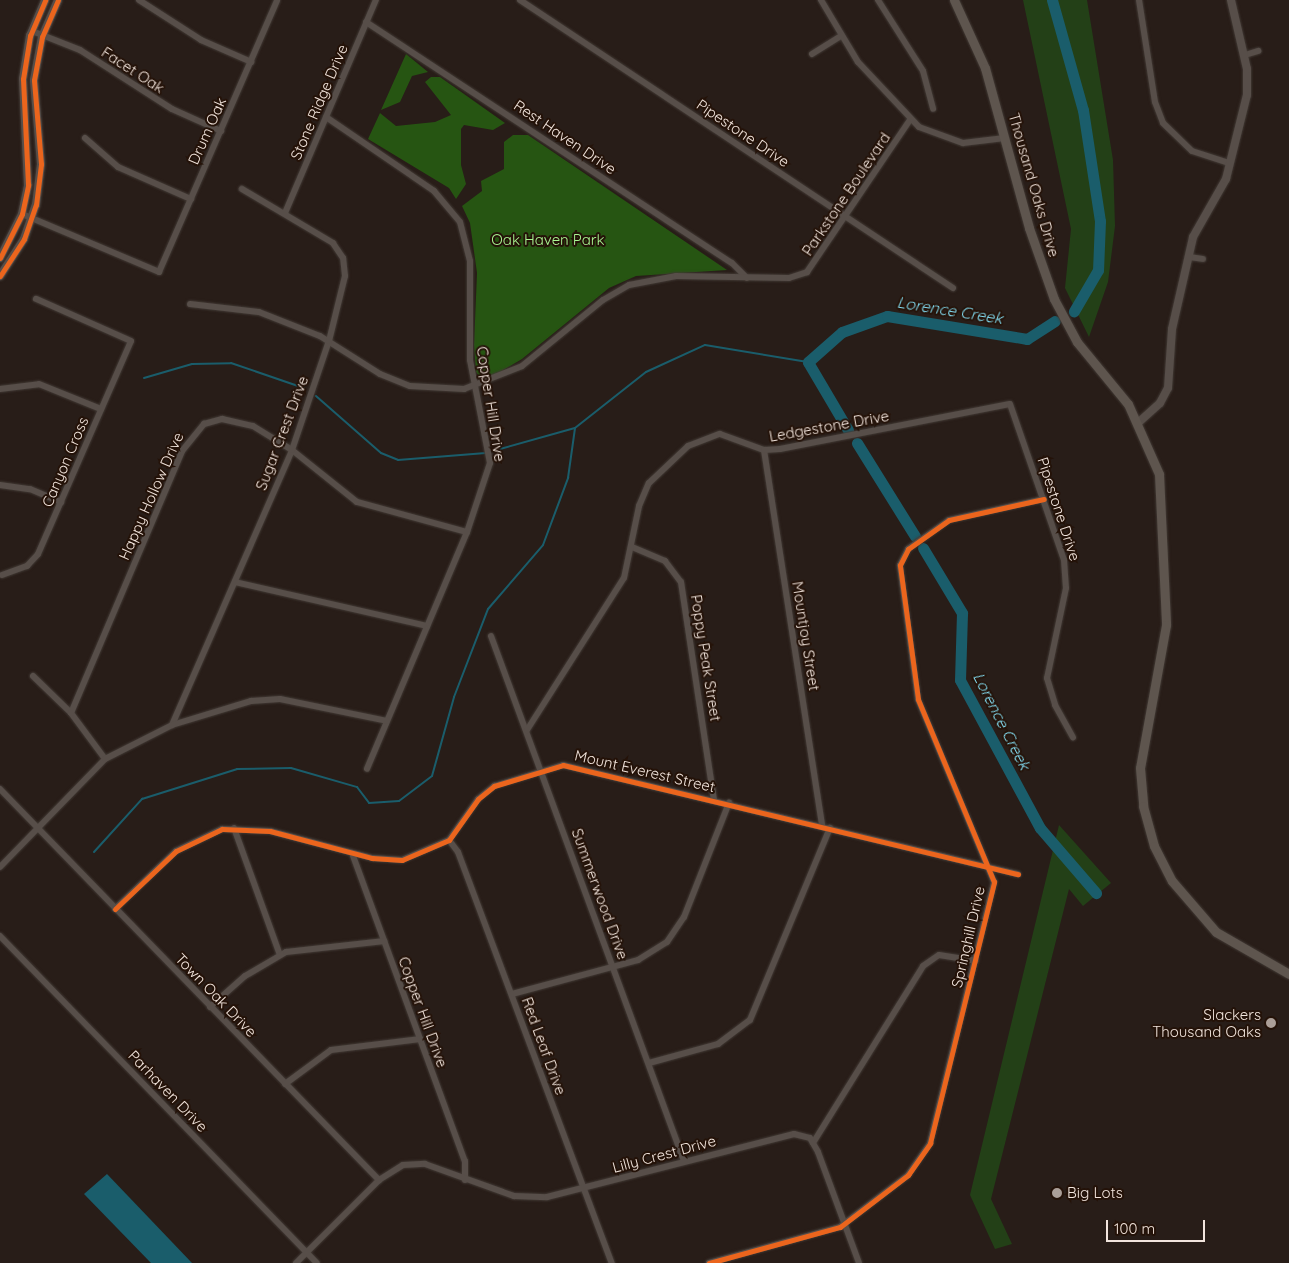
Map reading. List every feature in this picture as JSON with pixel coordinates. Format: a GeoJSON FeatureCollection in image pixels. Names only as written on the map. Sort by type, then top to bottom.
{"type":"FeatureCollection","features":[{"type":"Feature","properties":{"kind":"main road","name":"Thousand Oaks Drive"},"geometry":{"type":"LineString","coordinates":[[954,0],[985,68],[1029,228],[1060,312],[1138,422],[1160,474],[1165,528],[1166,625],[1140,754],[1148,828],[1172,881],[1199,915],[1232,944],[1289,974]]}},
{"type":"Feature","properties":{"kind":"street"},"geometry":{"type":"LineString","coordinates":[[0,258],[22,214],[30,164],[22,79],[32,31],[45,0]]}},
{"type":"Feature","properties":{"kind":"street"},"geometry":{"type":"LineString","coordinates":[[0,276],[33,217],[41,164],[34,80],[42,36],[58,0]]}},
{"type":"Feature","properties":{"kind":"street"},"geometry":{"type":"LineString","coordinates":[[140,0],[201,40],[251,62]]}},
{"type":"Feature","properties":{"kind":"street","name":"Drum Oak"},"geometry":{"type":"LineString","coordinates":[[33,217],[159,272],[277,0]]}},
{"type":"Feature","properties":{"kind":"street","name":"Stone Ridge Drive"},"geometry":{"type":"LineString","coordinates":[[285,213],[376,0]]}},
{"type":"Feature","properties":{"kind":"street","name":"Pipestone Drive"},"geometry":{"type":"LineString","coordinates":[[520,0],[952,288]]}},
{"type":"Feature","properties":{"kind":"street"},"geometry":{"type":"LineString","coordinates":[[821,0],[841,36],[870,78],[910,120],[953,142],[981,143],[1005,138]]}},
{"type":"Feature","properties":{"kind":"street"},"geometry":{"type":"LineString","coordinates":[[878,0],[923,71],[933,109]]}},
{"type":"Feature","properties":{"kind":"street"},"geometry":{"type":"LineString","coordinates":[[1139,0],[1155,102],[1163,123],[1184,146],[1230,163]]}},
{"type":"Feature","properties":{"kind":"street"},"geometry":{"type":"LineString","coordinates":[[1138,422],[1160,403],[1168,388],[1170,341],[1189,257],[1198,225],[1220,193],[1230,163],[1247,95],[1244,55],[1230,0]]}},
{"type":"Feature","properties":{"kind":"street","name":"Rest Haven Drive"},"geometry":{"type":"LineString","coordinates":[[366,22],[732,263],[747,278]]}},
{"type":"Feature","properties":{"kind":"street","name":"Facet Oak"},"geometry":{"type":"LineString","coordinates":[[32,31],[80,50],[172,109],[221,131]]}},
{"type":"Feature","properties":{"kind":"street"},"geometry":{"type":"LineString","coordinates":[[812,54],[841,36]]}},
{"type":"Feature","properties":{"kind":"street"},"geometry":{"type":"LineString","coordinates":[[1244,55],[1258,51]]}},
{"type":"Feature","properties":{"kind":"street","name":"Copper Hill Drive"},"geometry":{"type":"LineString","coordinates":[[326,117],[434,191],[460,222],[470,261],[468,327],[474,386],[490,463],[467,532],[367,769]]}},
{"type":"Feature","properties":{"kind":"street","name":"Parkstone Boulevard"},"geometry":{"type":"LineString","coordinates":[[190,304],[244,308],[329,341],[380,374],[410,386],[441,391],[474,386],[522,366],[603,300],[627,286],[676,276],[789,278],[807,272],[910,120]]}},
{"type":"Feature","properties":{"kind":"street"},"geometry":{"type":"LineString","coordinates":[[84,138],[118,167],[191,199]]}},
{"type":"Feature","properties":{"kind":"street","name":"Sugar Crest Drive"},"geometry":{"type":"LineString","coordinates":[[172,725],[292,450],[329,341],[344,285],[343,258],[326,238],[242,189]]}},
{"type":"Feature","properties":{"kind":"street"},"geometry":{"type":"LineString","coordinates":[[22,214],[33,217]]}},
{"type":"Feature","properties":{"kind":"street"},"geometry":{"type":"LineString","coordinates":[[1189,257],[1203,259]]}},
{"type":"Feature","properties":{"kind":"street","name":"Canyon Cross"},"geometry":{"type":"LineString","coordinates":[[2,575],[35,559],[131,340],[36,299]]}},
{"type":"Feature","properties":{"kind":"street"},"geometry":{"type":"LineString","coordinates":[[0,389],[39,384],[101,410]]}},
{"type":"Feature","properties":{"kind":"street","name":"Pipestone Drive"},"geometry":{"type":"LineString","coordinates":[[1010,404],[1044,499],[1066,579],[1048,662],[1048,685],[1073,737]]}},
{"type":"Feature","properties":{"kind":"street","name":"Ledgestone Drive"},"geometry":{"type":"LineString","coordinates":[[527,730],[621,583],[632,547],[639,506],[649,483],[688,446],[720,434],[764,450],[1010,404]]}},
{"type":"Feature","properties":{"kind":"street","name":"Happy Hollow Drive"},"geometry":{"type":"LineString","coordinates":[[70,713],[182,451],[195,430],[211,421],[243,423],[292,450],[357,502],[467,532]]}},
{"type":"Feature","properties":{"kind":"street","name":"Mountjoy Street"},"geometry":{"type":"LineString","coordinates":[[764,450],[822,826]]}},
{"type":"Feature","properties":{"kind":"street"},"geometry":{"type":"LineString","coordinates":[[0,485],[30,489],[61,502]]}},
{"type":"Feature","properties":{"kind":"street","name":"Springhill Drive"},"geometry":{"type":"LineString","coordinates":[[710,1263],[844,1224],[908,1175],[927,1148],[993,893],[990,867],[918,698],[900,565],[908,549],[949,520],[1044,499]]}},
{"type":"Feature","properties":{"kind":"street","name":"Poppy Peak Street"},"geometry":{"type":"LineString","coordinates":[[632,547],[665,561],[681,582],[714,800]]}},
{"type":"Feature","properties":{"kind":"street"},"geometry":{"type":"LineString","coordinates":[[235,582],[427,626]]}},
{"type":"Feature","properties":{"kind":"street","name":"Summerwood Drive"},"geometry":{"type":"LineString","coordinates":[[491,636],[684,1161]]}},
{"type":"Feature","properties":{"kind":"street"},"geometry":{"type":"LineString","coordinates":[[33,676],[70,713],[105,759]]}},
{"type":"Feature","properties":{"kind":"street"},"geometry":{"type":"LineString","coordinates":[[0,867],[35,827],[105,759],[172,725],[251,701],[280,699],[387,721]]}},
{"type":"Feature","properties":{"kind":"street","name":"Mount Everest Street"},"geometry":{"type":"LineString","coordinates":[[115,909],[176,851],[198,838],[234,828],[270,831],[352,853],[402,860],[449,840],[487,791],[541,771],[567,765],[1018,874]]}},
{"type":"Feature","properties":{"kind":"street","name":"Town Oak Drive"},"geometry":{"type":"LineString","coordinates":[[0,790],[379,1180]]}},
{"type":"Feature","properties":{"kind":"street"},"geometry":{"type":"LineString","coordinates":[[512,994],[614,967],[655,951],[676,931],[729,804]]}},
{"type":"Feature","properties":{"kind":"street"},"geometry":{"type":"LineString","coordinates":[[234,828],[280,954]]}},
{"type":"Feature","properties":{"kind":"street"},"geometry":{"type":"LineString","coordinates":[[649,1063],[718,1044],[750,1020],[830,828]]}},
{"type":"Feature","properties":{"kind":"street","name":"Red Leaf Drive"},"geometry":{"type":"LineString","coordinates":[[449,840],[458,852],[612,1263]]}},
{"type":"Feature","properties":{"kind":"street","name":"Copper Hill Drive"},"geometry":{"type":"LineString","coordinates":[[352,853],[465,1161],[465,1180]]}},
{"type":"Feature","properties":{"kind":"street","name":"Parhaven Drive"},"geometry":{"type":"LineString","coordinates":[[0,936],[317,1263]]}},
{"type":"Feature","properties":{"kind":"street"},"geometry":{"type":"LineString","coordinates":[[210,1007],[245,976],[280,954],[309,946],[384,941]]}},
{"type":"Feature","properties":{"kind":"street"},"geometry":{"type":"LineString","coordinates":[[859,1263],[813,1143],[923,966],[939,955],[976,962]]}},
{"type":"Feature","properties":{"kind":"street"},"geometry":{"type":"LineString","coordinates":[[285,1084],[331,1050],[420,1039]]}},
{"type":"Feature","properties":{"kind":"street","name":"Lilly Crest Drive"},"geometry":{"type":"LineString","coordinates":[[296,1263],[379,1180],[414,1163],[465,1180],[527,1197],[584,1189],[684,1161],[794,1134],[804,1135],[813,1143]]}},
{"type":"Feature","properties":{"kind":"green space"},"geometry":{"type":"Polygon","coordinates":[[[1023,0],[1087,0],[1113,160],[1115,226],[1108,282],[1089,337],[1065,288],[1071,229],[1023,0]]]}},
{"type":"Feature","properties":{"kind":"green space"},"geometry":{"type":"Polygon","coordinates":[[[406,54],[428,72],[412,76],[400,102],[381,110],[406,54]]]}},
{"type":"Feature","properties":{"kind":"green space"},"geometry":{"type":"Polygon","coordinates":[[[431,77],[440,77],[505,123],[493,130],[464,125],[461,129],[461,165],[466,184],[456,199],[449,188],[368,139],[380,113],[396,126],[435,122],[451,115],[425,82],[431,77]]]}},
{"type":"Feature","properties":{"kind":"green space","name":"Oak Haven Park"},"geometry":{"type":"Polygon","coordinates":[[[513,135],[528,135],[727,270],[636,276],[609,288],[522,359],[488,379],[481,378],[476,372],[474,345],[477,273],[470,223],[462,206],[482,191],[481,181],[504,169],[504,142],[513,135]]]}},
{"type":"Feature","properties":{"kind":"green space"},"geometry":{"type":"Polygon","coordinates":[[[1059,825],[1111,883],[1083,906],[1069,889],[991,1199],[1012,1244],[995,1249],[970,1195],[1059,825]]]}},
{"type":"Feature","properties":{"kind":"water"},"geometry":{"type":"Polygon","coordinates":[[[107,1174],[192,1263],[151,1263],[84,1194],[107,1174]]]}},
{"type":"Feature","properties":{"kind":"waterway","name":"Lorence Creek"},"geometry":{"type":"LineString","coordinates":[[1052,0],[1083,110],[1100,221],[1098,270],[1074,311]]}},
{"type":"Feature","properties":{"kind":"waterway","name":"Lorence Creek"},"geometry":{"type":"LineString","coordinates":[[848,430],[808,362],[842,332],[887,316],[1027,339],[1055,321]]}},
{"type":"Feature","properties":{"kind":"waterway"},"geometry":{"type":"LineString","coordinates":[[94,852],[142,799],[237,769],[291,768],[357,787],[369,803],[399,801],[432,776],[454,697],[488,609],[543,545],[568,478],[575,428],[646,372],[705,345],[808,362]]}},
{"type":"Feature","properties":{"kind":"waterway"},"geometry":{"type":"LineString","coordinates":[[144,378],[192,364],[231,363],[304,388]]}},
{"type":"Feature","properties":{"kind":"waterway"},"geometry":{"type":"LineString","coordinates":[[316,396],[381,453],[398,460],[486,453]]}},
{"type":"Feature","properties":{"kind":"waterway"},"geometry":{"type":"LineString","coordinates":[[493,451],[575,428]]}},
{"type":"Feature","properties":{"kind":"waterway","name":"Lorence Creek"},"geometry":{"type":"LineString","coordinates":[[857,443],[915,536]]}},
{"type":"Feature","properties":{"kind":"waterway","name":"Lorence Creek"},"geometry":{"type":"LineString","coordinates":[[923,548],[962,613],[960,680],[1040,828],[1096,893]]}},
{"type":"Feature","properties":{"kind":"cycle path"},"geometry":{"type":"LineString","coordinates":[[0,258],[22,214],[28,185],[23,79],[30,36],[45,0]]}},
{"type":"Feature","properties":{"kind":"cycle path"},"geometry":{"type":"LineString","coordinates":[[0,276],[24,239],[36,205],[41,164],[34,80],[42,37],[58,0]]}},
{"type":"Feature","properties":{"kind":"cycle path"},"geometry":{"type":"LineString","coordinates":[[709,1263],[840,1227],[908,1175],[930,1143],[994,882],[918,699],[900,565],[908,549],[949,520],[1044,499]]}},
{"type":"Feature","properties":{"kind":"cycle path"},"geometry":{"type":"LineString","coordinates":[[115,909],[176,851],[222,829],[270,831],[372,858],[402,860],[449,840],[478,799],[494,786],[563,765],[1018,874]]}},
{"type":"Feature","properties":{"kind":"place","name":"Slackers Thousand Oaks"},"geometry":{"type":"Point","coordinates":[1271,1023]}},
{"type":"Feature","properties":{"kind":"place","name":"Big Lots"},"geometry":{"type":"Point","coordinates":[1057,1193]}}]}
